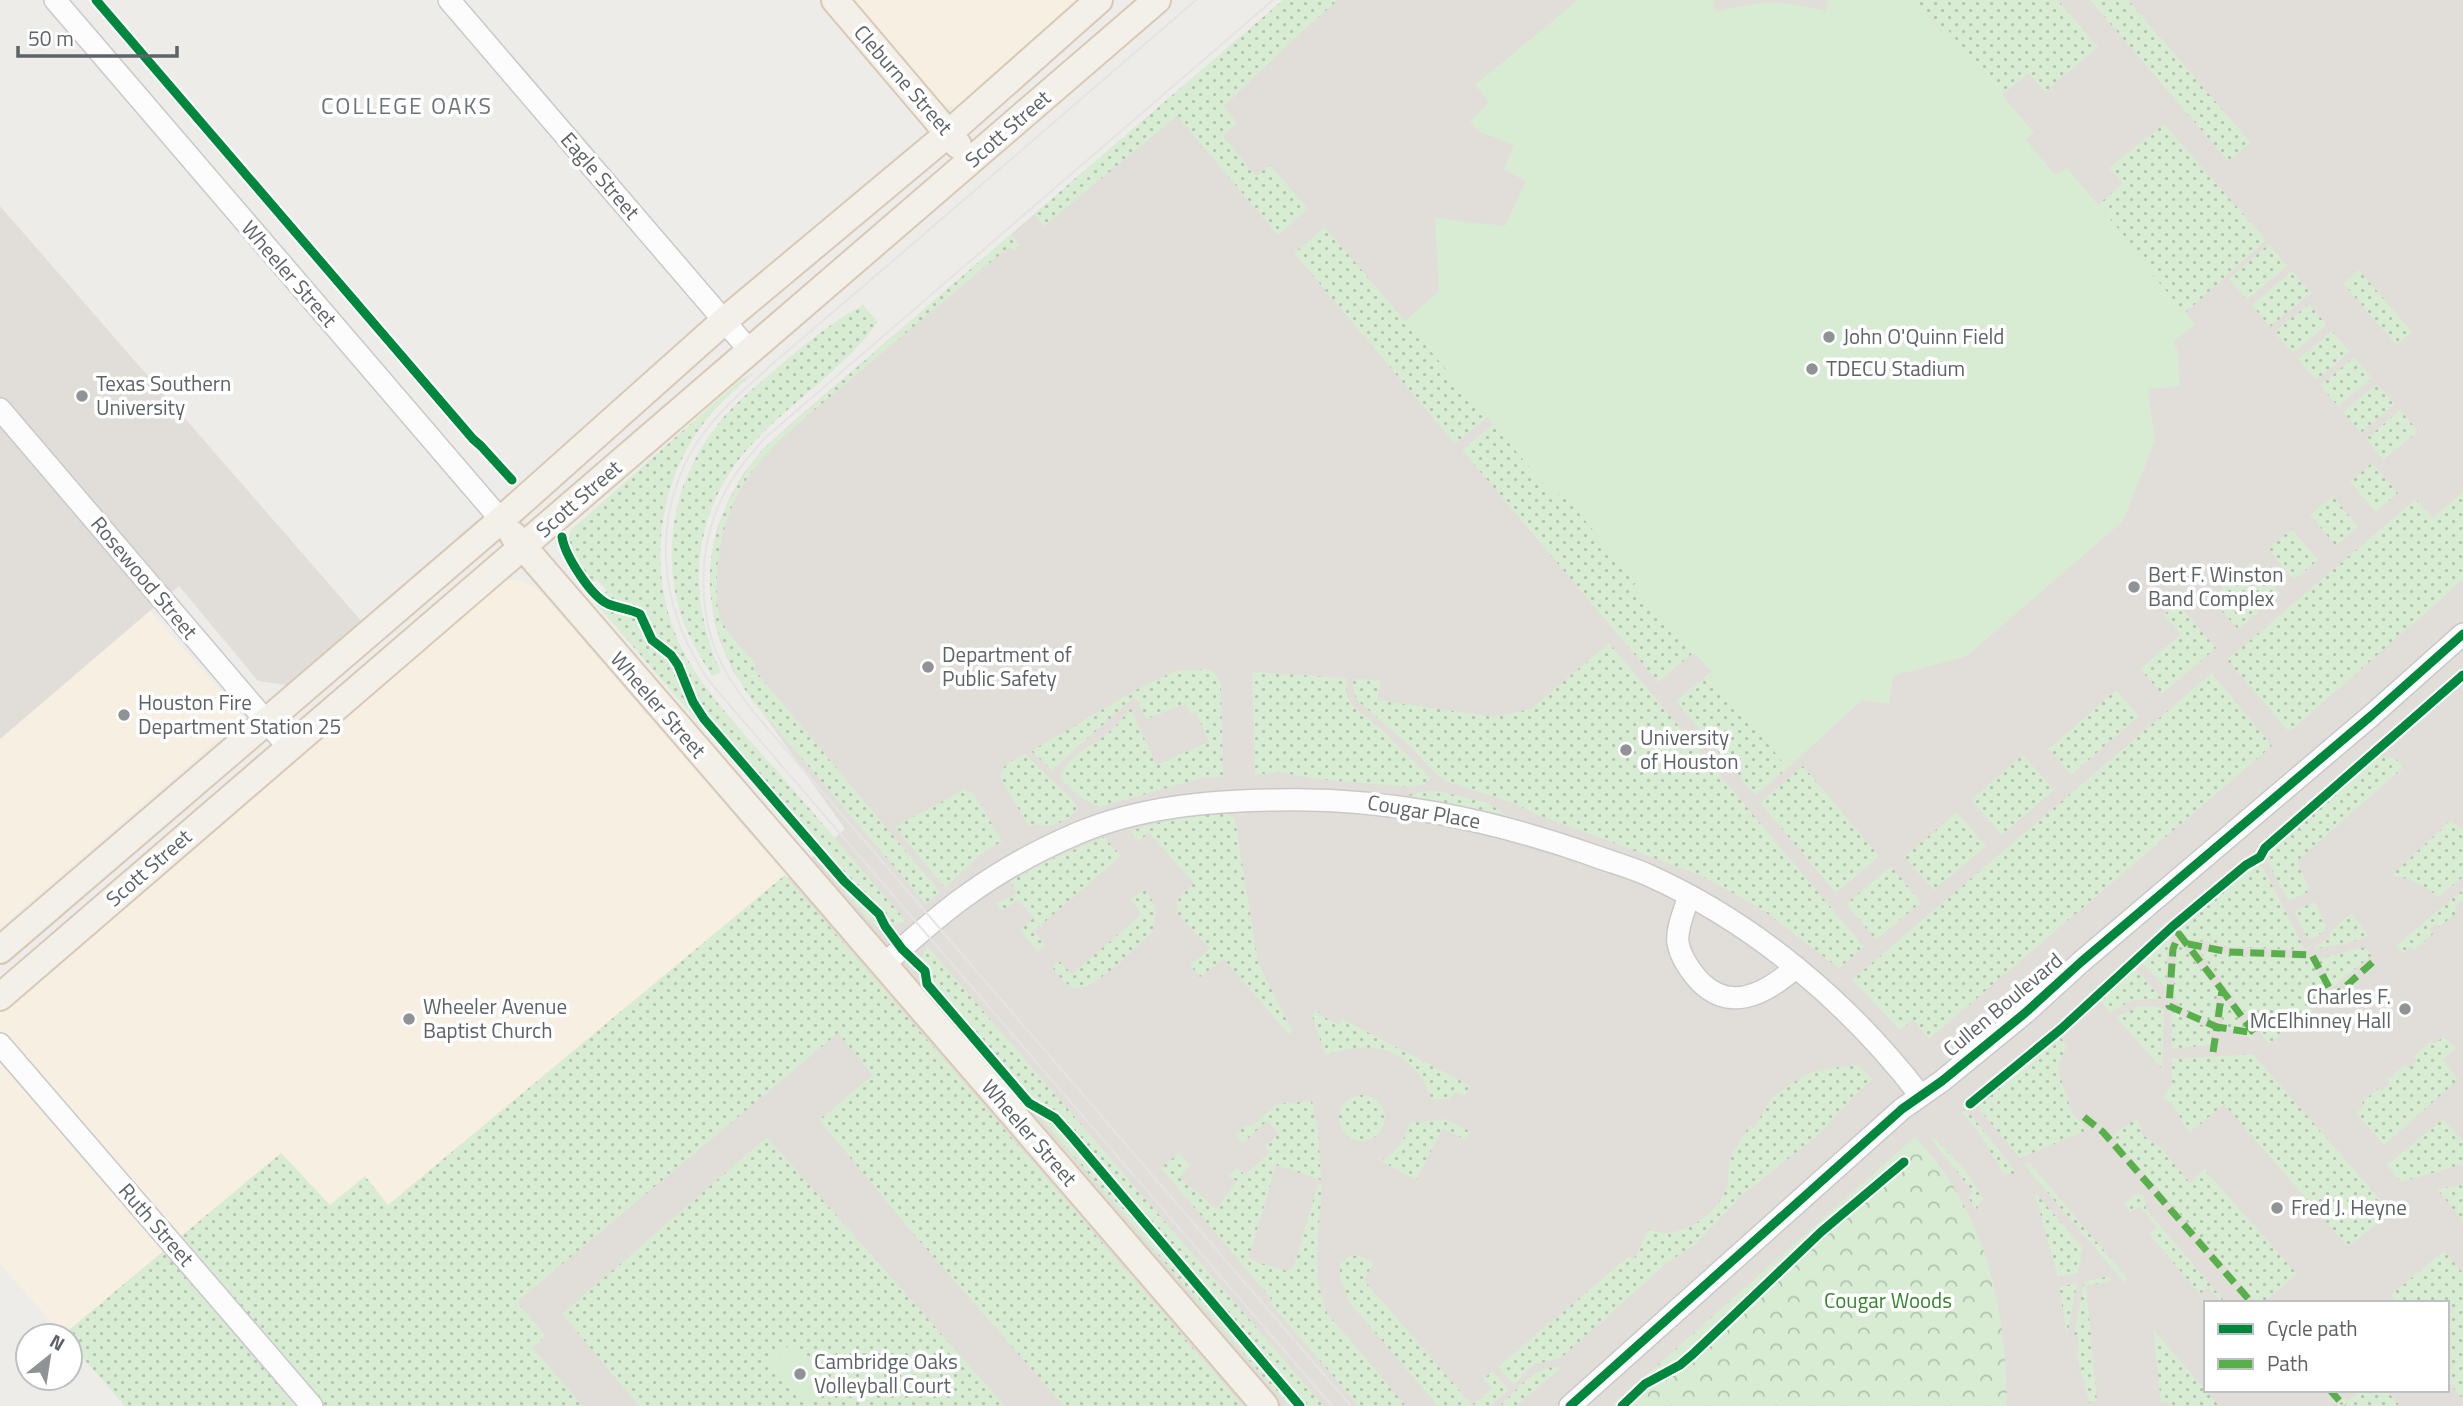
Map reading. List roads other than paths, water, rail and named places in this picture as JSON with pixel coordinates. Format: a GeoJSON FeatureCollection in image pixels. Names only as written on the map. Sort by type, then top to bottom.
{"type":"FeatureCollection","features":[{"type":"Feature","properties":{"kind":"main road","name":"Cleburne Street"},"geometry":{"type":"LineString","coordinates":[[835,0],[972,160]]}},
{"type":"Feature","properties":{"kind":"main road","name":"Scott Street"},"geometry":{"type":"LineString","coordinates":[[0,950],[500,520],[724,321],[948,133],[1099,0]]}},
{"type":"Feature","properties":{"kind":"main road","name":"Scott Street"},"geometry":{"type":"LineString","coordinates":[[0,998],[1157,0]]}},
{"type":"Feature","properties":{"kind":"main road","name":"Wheeler Street"},"geometry":{"type":"LineString","coordinates":[[500,520],[1265,1406]]}},
{"type":"Feature","properties":{"kind":"main road"},"geometry":{"type":"LineString","coordinates":[[203,776],[225,802]]}},
{"type":"Feature","properties":{"kind":"street","name":"Wheeler Street"},"geometry":{"type":"LineString","coordinates":[[55,0],[500,520]]}},
{"type":"Feature","properties":{"kind":"street","name":"Eagle Street"},"geometry":{"type":"LineString","coordinates":[[449,0],[750,351]]}},
{"type":"Feature","properties":{"kind":"street","name":"Rosewood Street"},"geometry":{"type":"LineString","coordinates":[[0,409],[289,748]]}},
{"type":"Feature","properties":{"kind":"street","name":"Cullen Boulevard"},"geometry":{"type":"LineString","coordinates":[[1570,1406],[1902,1109],[1942,1081],[2025,1013],[2463,634]]}},
{"type":"Feature","properties":{"kind":"street","name":"Cougar Place"},"geometry":{"type":"LineString","coordinates":[[884,964],[969,893],[1000,873],[1079,833],[1153,811],[1219,801],[1360,801],[1476,820],[1540,836],[1646,874],[1689,896],[1734,922],[1796,967],[1862,1027],[1920,1095]]}},
{"type":"Feature","properties":{"kind":"street"},"geometry":{"type":"LineString","coordinates":[[1689,896],[1678,942],[1686,964],[1704,987],[1730,998],[1755,996],[1780,982],[1796,967]]}},
{"type":"Feature","properties":{"kind":"street","name":"Ruth Street"},"geometry":{"type":"LineString","coordinates":[[0,1044],[312,1406]]}},
{"type":"Feature","properties":{"kind":"tram line"},"geometry":{"type":"LineString","coordinates":[[1196,0],[778,359],[713,421],[692,450],[674,494],[666,549],[668,577],[682,630],[709,681],[1332,1406]]}},
{"type":"Feature","properties":{"kind":"tram line"},"geometry":{"type":"LineString","coordinates":[[1273,0],[765,438],[732,479],[715,515],[708,537],[703,584],[705,608],[717,653],[751,709],[1351,1406]]}},
{"type":"Feature","properties":{"kind":"place","name":"John O'Quinn Field"},"geometry":{"type":"Point","coordinates":[1829,337]}},
{"type":"Feature","properties":{"kind":"place","name":"TDECU Stadium"},"geometry":{"type":"Point","coordinates":[1812,369]}},
{"type":"Feature","properties":{"kind":"place","name":"Texas Southern University"},"geometry":{"type":"Point","coordinates":[82,396]}},
{"type":"Feature","properties":{"kind":"place","name":"Bert F. Winston Band Complex"},"geometry":{"type":"Point","coordinates":[2134,587]}},
{"type":"Feature","properties":{"kind":"place","name":"Department of Public Safety"},"geometry":{"type":"Point","coordinates":[928,667]}},
{"type":"Feature","properties":{"kind":"place","name":"Houston Fire Department Station 25"},"geometry":{"type":"Point","coordinates":[124,715]}},
{"type":"Feature","properties":{"kind":"place","name":"University of Houston"},"geometry":{"type":"Point","coordinates":[1626,750]}},
{"type":"Feature","properties":{"kind":"place","name":"Charles F. McElhinney Hall"},"geometry":{"type":"Point","coordinates":[2405,1009]}},
{"type":"Feature","properties":{"kind":"place","name":"Wheeler Avenue Baptist Church"},"geometry":{"type":"Point","coordinates":[409,1019]}},
{"type":"Feature","properties":{"kind":"place","name":"Fred J. Heyne"},"geometry":{"type":"Point","coordinates":[2277,1208]}},
{"type":"Feature","properties":{"kind":"place","name":"Cambridge Oaks Volleyball Court"},"geometry":{"type":"Point","coordinates":[800,1374]}},
{"type":"Feature","properties":{"kind":"district","name":"COLLEGE OAKS"},"geometry":{"type":"Point","coordinates":[407,106]}},
{"type":"Feature","properties":{"kind":"park label","name":"Cougar Woods"},"geometry":{"type":"Point","coordinates":[1888,1301]}}]}
